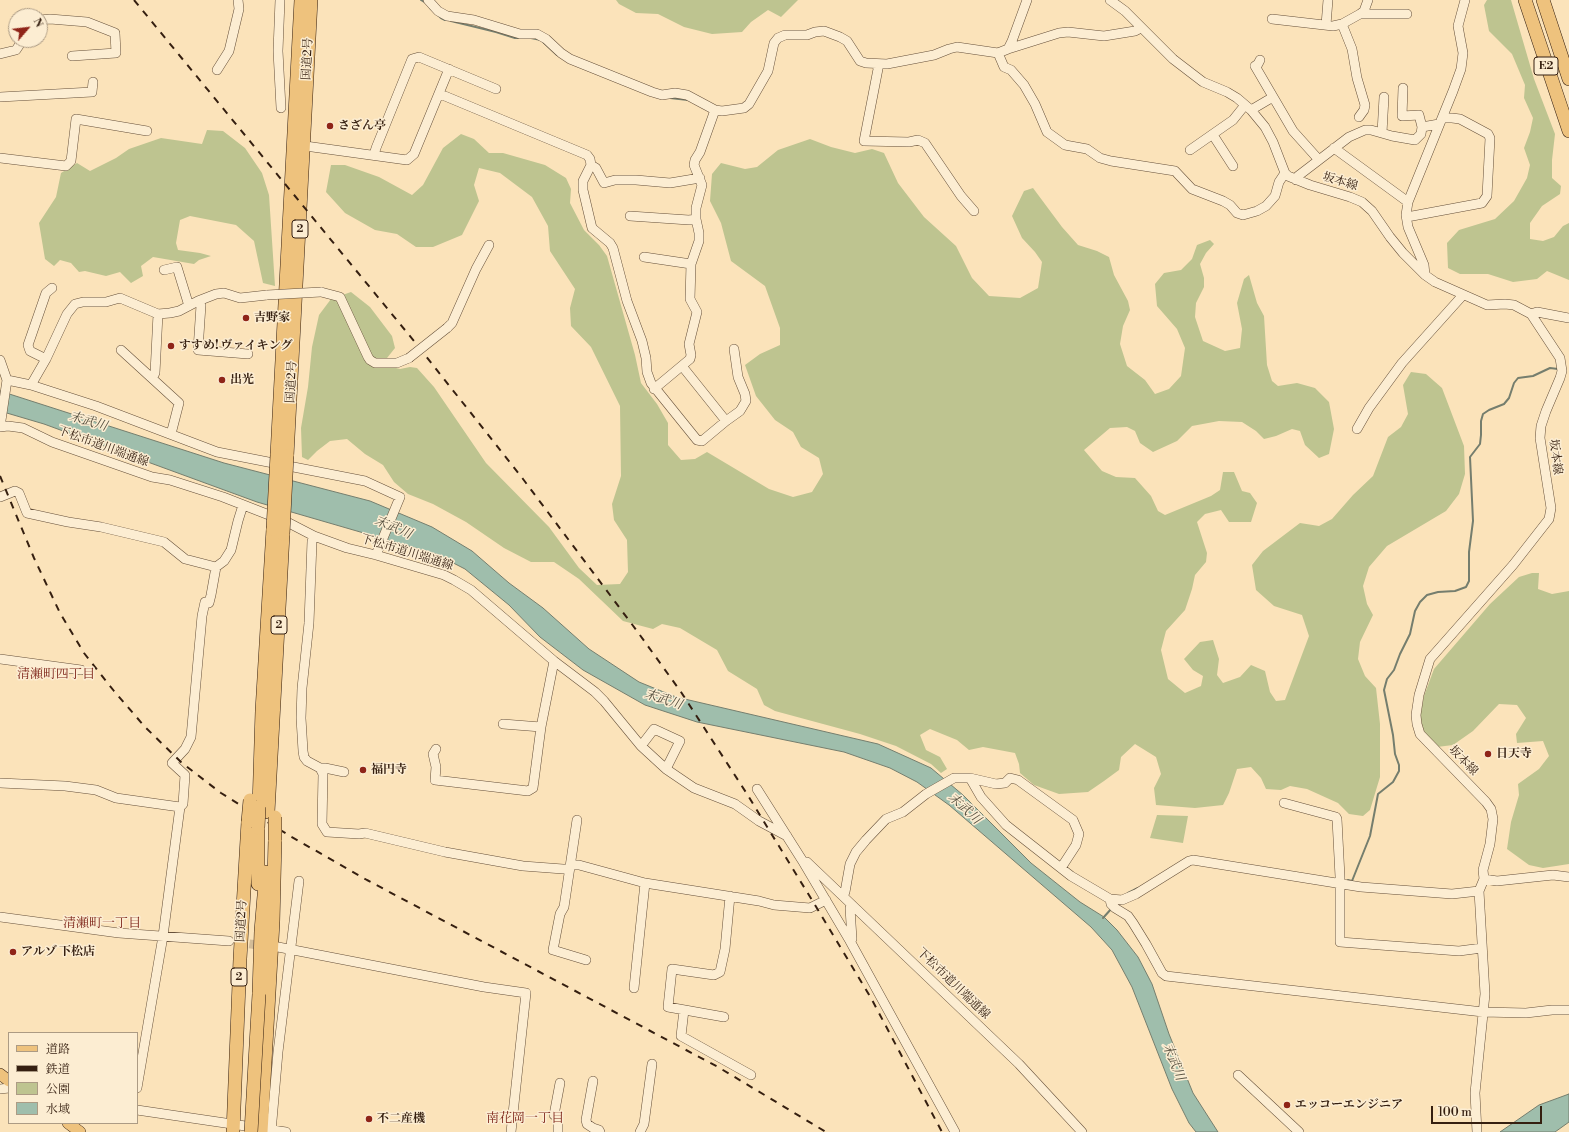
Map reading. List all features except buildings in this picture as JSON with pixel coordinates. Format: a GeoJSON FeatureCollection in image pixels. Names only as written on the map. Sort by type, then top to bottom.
{"type":"FeatureCollection","features":[{"type":"Feature","properties":{"kind":"highway","name":"国道2号"},"geometry":{"type":"LineString","coordinates":[[233,1128],[240,959],[262,831],[298,145],[308,0]]}},
{"type":"Feature","properties":{"kind":"highway","name":"E2"},"geometry":{"type":"LineString","coordinates":[[1525,0],[1569,131]]}},
{"type":"Feature","properties":{"kind":"highway","name":"E2"},"geometry":{"type":"LineString","coordinates":[[1543,0],[1569,79]]}},
{"type":"Feature","properties":{"kind":"highway","name":"国道2号"},"geometry":{"type":"LineString","coordinates":[[263,1131],[260,994],[262,931],[258,882],[262,831],[267,714]]}},
{"type":"Feature","properties":{"kind":"highway","name":"国道2号"},"geometry":{"type":"LineString","coordinates":[[262,831],[272,922],[263,1131]]}},
{"type":"Feature","properties":{"kind":"main road"},"geometry":{"type":"LineString","coordinates":[[0,1074],[8,1080]]}},
{"type":"Feature","properties":{"kind":"main road"},"geometry":{"type":"LineString","coordinates":[[69,1124],[80,1132]]}},
{"type":"Feature","properties":{"kind":"street"},"geometry":{"type":"LineString","coordinates":[[217,70],[229,52],[239,9],[238,0]]}},
{"type":"Feature","properties":{"kind":"street"},"geometry":{"type":"LineString","coordinates":[[280,0],[278,51],[281,108]]}},
{"type":"Feature","properties":{"kind":"street"},"geometry":{"type":"LineString","coordinates":[[428,0],[438,11],[447,16],[474,20],[520,34],[537,34],[546,39],[570,59],[662,95],[675,93],[687,95],[715,110],[722,111],[744,108],[749,104],[768,71],[774,43],[778,38],[786,35],[799,36],[815,32],[824,32],[847,41],[860,61],[866,63],[887,64],[934,55],[957,47],[998,52],[1059,33],[1068,32],[1104,36],[1135,31],[1141,28]]}},
{"type":"Feature","properties":{"kind":"street"},"geometry":{"type":"LineString","coordinates":[[1008,49],[1027,0]]}},
{"type":"Feature","properties":{"kind":"street"},"geometry":{"type":"LineString","coordinates":[[1326,26],[1328,0]]}},
{"type":"Feature","properties":{"kind":"street"},"geometry":{"type":"LineString","coordinates":[[1272,19],[1326,26],[1342,24],[1364,11],[1368,0]]}},
{"type":"Feature","properties":{"kind":"street"},"geometry":{"type":"LineString","coordinates":[[1425,275],[1424,266],[1408,227],[1408,202],[1441,121],[1460,69],[1463,53],[1458,26],[1465,0]]}},
{"type":"Feature","properties":{"kind":"street"},"geometry":{"type":"LineString","coordinates":[[998,52],[1004,67],[1011,70],[1024,85],[1035,104],[1047,132],[1065,145],[1087,149],[1100,158],[1111,161],[1175,171],[1192,189],[1230,204],[1237,213],[1244,215],[1257,211],[1266,206],[1275,196],[1279,182],[1285,173],[1273,142],[1264,127],[1248,108],[1227,92],[1203,82],[1173,59],[1114,1]]}},
{"type":"Feature","properties":{"kind":"street"},"geometry":{"type":"LineString","coordinates":[[1360,14],[1407,14]]}},
{"type":"Feature","properties":{"kind":"street"},"geometry":{"type":"LineString","coordinates":[[48,19],[87,22],[115,33],[116,53],[72,56]]}},
{"type":"Feature","properties":{"kind":"street"},"geometry":{"type":"LineString","coordinates":[[1342,24],[1352,49],[1357,78],[1365,105],[1364,110],[1358,117]]}},
{"type":"Feature","properties":{"kind":"street"},"geometry":{"type":"LineString","coordinates":[[0,54],[16,50],[17,48]]}},
{"type":"Feature","properties":{"kind":"street"},"geometry":{"type":"LineString","coordinates":[[374,155],[412,59],[419,57],[496,89]]}},
{"type":"Feature","properties":{"kind":"street"},"geometry":{"type":"LineString","coordinates":[[1260,60],[1255,66],[1293,131],[1319,160]]}},
{"type":"Feature","properties":{"kind":"street"},"geometry":{"type":"LineString","coordinates":[[877,64],[878,69],[864,141],[909,142],[918,140],[925,143],[961,196],[974,211]]}},
{"type":"Feature","properties":{"kind":"street"},"geometry":{"type":"LineString","coordinates":[[298,145],[407,160],[414,154],[449,70]]}},
{"type":"Feature","properties":{"kind":"street"},"geometry":{"type":"LineString","coordinates":[[0,98],[92,92],[93,82]]}},
{"type":"Feature","properties":{"kind":"street"},"geometry":{"type":"LineString","coordinates":[[1296,180],[1298,176],[1349,137],[1365,130],[1415,140],[1421,134],[1422,127],[1419,115],[1402,116],[1403,88]]}},
{"type":"Feature","properties":{"kind":"street"},"geometry":{"type":"LineString","coordinates":[[440,94],[587,154],[591,165],[583,181],[583,190],[592,228],[610,243],[613,248],[627,301],[643,347],[646,358],[647,372],[654,389],[697,440],[702,441],[726,422],[740,410],[746,401],[738,377],[734,349]]}},
{"type":"Feature","properties":{"kind":"street"},"geometry":{"type":"LineString","coordinates":[[1190,150],[1213,135],[1248,108],[1273,97]]}},
{"type":"Feature","properties":{"kind":"street"},"geometry":{"type":"LineString","coordinates":[[1382,133],[1384,97]]}},
{"type":"Feature","properties":{"kind":"street"},"geometry":{"type":"LineString","coordinates":[[654,389],[690,359],[691,355],[689,344],[697,312],[690,299],[691,264],[699,241],[696,208],[702,190],[700,178],[694,165],[715,110]]}},
{"type":"Feature","properties":{"kind":"street"},"geometry":{"type":"LineString","coordinates":[[1407,218],[1482,203],[1487,196],[1490,138],[1488,134],[1460,120],[1452,118],[1422,127]]}},
{"type":"Feature","properties":{"kind":"street"},"geometry":{"type":"LineString","coordinates":[[0,158],[66,166],[70,161],[76,119],[146,132]]}},
{"type":"Feature","properties":{"kind":"street"},"geometry":{"type":"LineString","coordinates":[[1213,135],[1233,166]]}},
{"type":"Feature","properties":{"kind":"street"},"geometry":{"type":"LineString","coordinates":[[1334,148],[1408,202]]}},
{"type":"Feature","properties":{"kind":"street"},"geometry":{"type":"LineString","coordinates":[[591,165],[596,168],[604,183],[615,180],[670,183],[700,178]]}},
{"type":"Feature","properties":{"kind":"street","name":"坂本線"},"geometry":{"type":"LineString","coordinates":[[1285,173],[1296,180],[1362,202],[1372,211],[1403,253],[1425,275],[1435,282],[1487,305],[1514,305],[1531,314],[1560,358],[1562,366],[1560,378],[1541,426],[1540,438],[1551,508],[1549,519],[1514,565],[1430,659],[1419,695],[1416,715],[1420,734],[1492,809],[1493,829],[1483,870],[1484,879],[1479,890],[1485,994],[1475,1093],[1477,1132]]}},
{"type":"Feature","properties":{"kind":"street"},"geometry":{"type":"LineString","coordinates":[[630,216],[689,220],[696,219]]}},
{"type":"Feature","properties":{"kind":"street"},"geometry":{"type":"LineString","coordinates":[[31,385],[46,359],[67,314],[75,304],[83,302],[106,302],[120,298],[158,314],[170,314],[216,294],[224,293],[240,298],[321,292],[340,297],[370,360],[375,363],[397,363],[409,358],[452,323],[476,269],[489,246]]}},
{"type":"Feature","properties":{"kind":"street"},"geometry":{"type":"LineString","coordinates":[[644,257],[691,264]]}},
{"type":"Feature","properties":{"kind":"street"},"geometry":{"type":"LineString","coordinates":[[164,270],[177,267],[189,306]]}},
{"type":"Feature","properties":{"kind":"street"},"geometry":{"type":"LineString","coordinates":[[46,359],[30,351],[28,345],[46,293],[52,288]]}},
{"type":"Feature","properties":{"kind":"street"},"geometry":{"type":"LineString","coordinates":[[1358,429],[1369,408],[1402,363],[1463,295]]}},
{"type":"Feature","properties":{"kind":"street"},"geometry":{"type":"LineString","coordinates":[[198,301],[201,305],[198,350],[248,354]]}},
{"type":"Feature","properties":{"kind":"street"},"geometry":{"type":"LineString","coordinates":[[1531,314],[1537,312],[1569,318]]}},
{"type":"Feature","properties":{"kind":"street"},"geometry":{"type":"LineString","coordinates":[[152,378],[155,373],[158,314]]}},
{"type":"Feature","properties":{"kind":"street"},"geometry":{"type":"LineString","coordinates":[[121,350],[179,403],[171,434]]}},
{"type":"Feature","properties":{"kind":"street"},"geometry":{"type":"LineString","coordinates":[[0,360],[6,384],[0,427]]}},
{"type":"Feature","properties":{"kind":"street"},"geometry":{"type":"LineString","coordinates":[[682,366],[726,422]]}},
{"type":"Feature","properties":{"kind":"street"},"geometry":{"type":"LineString","coordinates":[[6,384],[31,385],[96,406],[217,452],[365,481],[400,497],[377,552]]}},
{"type":"Feature","properties":{"kind":"street","name":"下松市道川端通線"},"geometry":{"type":"LineString","coordinates":[[0,427],[8,426],[23,428],[52,442],[152,478],[170,480],[201,489],[287,522],[314,536],[347,548],[377,552],[444,575],[454,580],[471,590],[554,661],[595,692],[641,746],[666,769],[694,788],[735,804],[759,821],[787,836]]}},
{"type":"Feature","properties":{"kind":"street"},"geometry":{"type":"LineString","coordinates":[[0,497],[15,491],[19,493],[27,512],[164,542],[185,559],[216,567]]}},
{"type":"Feature","properties":{"kind":"street"},"geometry":{"type":"LineString","coordinates":[[138,1082],[163,936],[180,807],[183,804],[186,774],[172,762],[185,749],[191,737],[202,616],[205,602],[209,603],[216,567],[224,561],[231,550],[238,521],[244,505]]}},
{"type":"Feature","properties":{"kind":"street"},"geometry":{"type":"LineString","coordinates":[[314,536],[312,542],[309,623],[304,664],[301,718],[304,757],[307,761],[320,768],[344,772]]}},
{"type":"Feature","properties":{"kind":"street"},"geometry":{"type":"LineString","coordinates":[[0,659],[81,670]]}},
{"type":"Feature","properties":{"kind":"street"},"geometry":{"type":"LineString","coordinates":[[436,749],[434,754],[436,767],[435,780],[528,791],[533,788],[541,727],[554,661]]}},
{"type":"Feature","properties":{"kind":"street"},"geometry":{"type":"LineString","coordinates":[[503,724],[541,727]]}},
{"type":"Feature","properties":{"kind":"street"},"geometry":{"type":"LineString","coordinates":[[641,746],[654,729],[680,741],[666,769]]}},
{"type":"Feature","properties":{"kind":"street"},"geometry":{"type":"LineString","coordinates":[[320,768],[323,774],[322,824],[326,832],[365,833],[445,852],[523,866],[568,869],[572,865],[579,865],[645,883],[730,896],[774,905],[810,908],[826,900]]}},
{"type":"Feature","properties":{"kind":"street"},"geometry":{"type":"LineString","coordinates":[[843,896],[850,864],[856,852],[886,819],[903,812],[926,794],[954,778],[970,778],[996,784],[1005,783],[1010,778],[1018,780],[1073,820],[1079,834],[1076,845],[1061,868]]}},
{"type":"Feature","properties":{"kind":"street"},"geometry":{"type":"LineString","coordinates":[[970,778],[981,796],[1006,825],[1071,876],[1112,903],[1128,916],[1162,973],[1166,976],[1483,1012],[1526,1013],[1569,1010]]}},
{"type":"Feature","properties":{"kind":"street"},"geometry":{"type":"LineString","coordinates":[[0,783],[65,786],[96,790],[116,798],[180,807]]}},
{"type":"Feature","properties":{"kind":"street"},"geometry":{"type":"LineString","coordinates":[[757,789],[802,860],[850,941],[954,1132]]}},
{"type":"Feature","properties":{"kind":"street"},"geometry":{"type":"LineString","coordinates":[[1284,802],[1336,817],[1337,819],[1340,881],[1340,942],[1459,952],[1482,948]]}},
{"type":"Feature","properties":{"kind":"street"},"geometry":{"type":"LineString","coordinates":[[576,820],[568,869],[564,907],[560,914],[554,950],[586,960]]}},
{"type":"Feature","properties":{"kind":"street","name":"下松市道川端通線"},"geometry":{"type":"LineString","coordinates":[[802,860],[805,860],[1019,1064],[1082,1132]]}},
{"type":"Feature","properties":{"kind":"street"},"geometry":{"type":"LineString","coordinates":[[1112,903],[1136,894],[1193,860],[1340,881],[1452,894],[1479,890]]}},
{"type":"Feature","properties":{"kind":"street"},"geometry":{"type":"LineString","coordinates":[[1484,879],[1497,881],[1554,875],[1569,877]]}},
{"type":"Feature","properties":{"kind":"street"},"geometry":{"type":"LineString","coordinates":[[263,1131],[278,1052],[299,881]]}},
{"type":"Feature","properties":{"kind":"street"},"geometry":{"type":"LineString","coordinates":[[634,988],[645,883]]}},
{"type":"Feature","properties":{"kind":"street"},"geometry":{"type":"LineString","coordinates":[[724,1016],[668,1007],[672,969],[714,975],[720,972],[725,949],[730,896]]}},
{"type":"Feature","properties":{"kind":"street"},"geometry":{"type":"LineString","coordinates":[[850,941],[852,939],[850,908],[852,905]]}},
{"type":"Feature","properties":{"kind":"street"},"geometry":{"type":"LineString","coordinates":[[0,917],[119,933],[229,941]]}},
{"type":"Feature","properties":{"kind":"street"},"geometry":{"type":"LineString","coordinates":[[278,947],[484,987],[526,993],[511,1132]]}},
{"type":"Feature","properties":{"kind":"street"},"geometry":{"type":"LineString","coordinates":[[684,1010],[681,1036],[750,1075]]}},
{"type":"Feature","properties":{"kind":"street"},"geometry":{"type":"LineString","coordinates":[[640,1132],[644,1124],[652,1064]]}},
{"type":"Feature","properties":{"kind":"street"},"geometry":{"type":"LineString","coordinates":[[1238,1075],[1299,1132]]}},
{"type":"Feature","properties":{"kind":"street"},"geometry":{"type":"LineString","coordinates":[[594,1081],[586,1120],[588,1124],[593,1128],[600,1130],[600,1132]]}},
{"type":"Feature","properties":{"kind":"street"},"geometry":{"type":"LineString","coordinates":[[558,1132],[558,1118],[554,1115],[560,1083]]}},
{"type":"Feature","properties":{"kind":"street"},"geometry":{"type":"LineString","coordinates":[[138,1110],[233,1128],[286,1132]]}},
{"type":"Feature","properties":{"kind":"green space"},"geometry":{"type":"Polygon","coordinates":[[[616,0],[798,0],[781,17],[768,10],[751,22],[742,32],[712,34],[684,27],[658,14],[636,13],[619,4],[616,0]]]}},
{"type":"Feature","properties":{"kind":"green space"},"geometry":{"type":"Polygon","coordinates":[[[1487,0],[1511,0],[1534,79],[1555,134],[1552,160],[1552,178],[1561,186],[1560,194],[1542,206],[1530,223],[1530,239],[1543,241],[1554,237],[1563,226],[1569,223],[1569,280],[1547,271],[1537,279],[1513,282],[1488,274],[1460,274],[1448,268],[1447,243],[1459,230],[1495,219],[1514,201],[1527,178],[1530,165],[1524,148],[1533,118],[1524,98],[1525,85],[1512,54],[1489,31],[1484,5],[1487,0]]]}},
{"type":"Feature","properties":{"kind":"green space"},"geometry":{"type":"Polygon","coordinates":[[[207,130],[223,131],[245,148],[262,173],[269,195],[275,286],[263,283],[254,241],[236,225],[190,216],[180,220],[176,243],[178,250],[211,256],[199,260],[194,264],[153,257],[141,266],[143,276],[131,283],[120,272],[106,276],[85,271],[79,272],[71,263],[60,260],[54,266],[45,259],[39,223],[56,197],[61,173],[77,163],[90,171],[116,158],[129,149],[161,138],[202,144],[207,130]]]}},
{"type":"Feature","properties":{"kind":"green space"},"geometry":{"type":"Polygon","coordinates":[[[461,134],[474,139],[489,153],[503,153],[545,165],[566,178],[571,189],[570,203],[584,230],[599,245],[607,256],[635,355],[641,383],[657,404],[668,423],[668,445],[681,460],[695,459],[707,452],[769,489],[793,497],[812,492],[823,474],[819,458],[801,447],[793,432],[775,420],[756,396],[745,365],[760,354],[780,345],[780,328],[765,286],[731,261],[721,223],[710,201],[712,174],[721,163],[745,169],[757,167],[778,150],[810,139],[831,147],[855,153],[872,149],[884,153],[898,183],[924,217],[956,246],[972,278],[989,296],[1020,298],[1038,288],[1042,262],[1022,238],[1012,216],[1024,191],[1033,188],[1062,227],[1078,245],[1097,251],[1109,257],[1114,275],[1128,301],[1130,310],[1123,326],[1120,344],[1127,366],[1145,380],[1155,394],[1169,389],[1181,376],[1185,348],[1177,329],[1157,306],[1155,284],[1164,273],[1181,270],[1192,259],[1197,245],[1210,240],[1214,244],[1206,253],[1200,264],[1204,278],[1204,287],[1196,303],[1195,317],[1203,341],[1225,351],[1240,348],[1242,329],[1237,303],[1244,279],[1249,275],[1257,303],[1264,316],[1267,365],[1272,381],[1278,386],[1297,383],[1315,388],[1329,402],[1334,429],[1329,454],[1319,458],[1305,445],[1300,431],[1292,429],[1276,436],[1264,439],[1256,431],[1242,422],[1219,421],[1192,426],[1177,441],[1153,452],[1140,443],[1135,431],[1127,427],[1110,428],[1084,450],[1102,471],[1116,477],[1135,478],[1151,496],[1158,511],[1165,515],[1211,496],[1220,490],[1223,472],[1234,472],[1242,491],[1250,493],[1257,503],[1251,522],[1229,522],[1221,510],[1205,514],[1197,522],[1207,553],[1206,562],[1195,575],[1185,610],[1166,631],[1161,650],[1168,679],[1185,693],[1201,686],[1203,676],[1193,670],[1184,659],[1200,642],[1213,640],[1219,659],[1217,675],[1223,683],[1240,677],[1251,665],[1265,671],[1270,692],[1276,701],[1285,700],[1309,636],[1302,615],[1274,606],[1256,590],[1252,565],[1263,551],[1300,523],[1319,526],[1332,519],[1353,495],[1373,476],[1388,437],[1401,427],[1408,414],[1403,385],[1411,372],[1426,374],[1442,388],[1464,446],[1465,474],[1459,494],[1446,511],[1387,546],[1369,567],[1363,586],[1367,604],[1373,615],[1360,642],[1358,659],[1365,676],[1376,688],[1380,724],[1380,777],[1370,810],[1363,816],[1349,814],[1338,803],[1307,789],[1290,786],[1281,790],[1266,789],[1261,778],[1251,767],[1237,769],[1229,793],[1223,805],[1195,808],[1156,805],[1154,788],[1161,774],[1156,757],[1135,744],[1121,757],[1119,770],[1088,792],[1059,794],[1034,785],[1020,773],[1019,764],[1015,753],[983,747],[969,750],[957,740],[930,729],[920,735],[926,750],[940,757],[947,769],[941,773],[931,764],[896,746],[860,734],[775,711],[764,705],[757,689],[728,671],[717,650],[680,628],[662,624],[653,629],[623,621],[579,579],[554,562],[531,562],[504,548],[466,522],[433,504],[408,494],[394,482],[383,465],[365,454],[347,439],[330,441],[308,460],[302,457],[301,428],[308,387],[312,347],[319,315],[331,299],[351,292],[370,307],[392,336],[395,348],[387,358],[392,367],[400,369],[410,367],[417,368],[434,387],[486,463],[549,527],[579,568],[597,585],[620,584],[628,572],[627,540],[614,520],[612,504],[621,476],[620,406],[591,347],[571,326],[570,308],[575,289],[550,251],[548,226],[532,197],[500,173],[479,168],[474,185],[479,201],[462,235],[433,247],[416,247],[397,234],[375,230],[345,213],[326,192],[331,165],[345,165],[379,177],[412,195],[423,185],[443,148],[461,134]]]}},
{"type":"Feature","properties":{"kind":"green space"},"geometry":{"type":"Polygon","coordinates":[[[1532,573],[1539,573],[1538,589],[1552,594],[1569,591],[1569,864],[1543,868],[1529,865],[1507,849],[1511,822],[1519,795],[1518,784],[1539,769],[1549,756],[1543,741],[1517,743],[1516,734],[1526,718],[1517,705],[1499,704],[1473,731],[1453,745],[1437,747],[1423,730],[1420,716],[1424,696],[1434,669],[1490,604],[1519,577],[1532,573]]]}},
{"type":"Feature","properties":{"kind":"green space"},"geometry":{"type":"Polygon","coordinates":[[[1157,815],[1188,816],[1183,843],[1150,838],[1157,815]]]}},
{"type":"Feature","properties":{"kind":"water","name":"末武川"},"geometry":{"type":"Polygon","coordinates":[[[0,391],[224,463],[370,501],[432,527],[472,551],[509,583],[543,608],[589,649],[639,682],[676,697],[878,744],[931,768],[963,795],[1031,863],[1080,902],[1104,917],[1117,930],[1138,957],[1152,984],[1169,1034],[1193,1093],[1218,1132],[1196,1132],[1189,1123],[1172,1089],[1132,987],[1112,950],[1091,927],[949,805],[917,782],[890,768],[844,752],[697,722],[645,705],[583,670],[540,637],[509,605],[465,569],[436,554],[257,502],[44,424],[0,411],[0,391]]]}},
{"type":"Feature","properties":{"kind":"water"},"geometry":{"type":"Polygon","coordinates":[[[1569,1094],[1569,1122],[1555,1132],[1500,1132],[1539,1105],[1569,1094]]]}},
{"type":"Feature","properties":{"kind":"waterway"},"geometry":{"type":"LineString","coordinates":[[421,0],[426,3]]}},
{"type":"Feature","properties":{"kind":"waterway"},"geometry":{"type":"LineString","coordinates":[[430,8],[445,20]]}},
{"type":"Feature","properties":{"kind":"waterway"},"geometry":{"type":"LineString","coordinates":[[451,21],[515,38],[521,38]]}},
{"type":"Feature","properties":{"kind":"waterway"},"geometry":{"type":"LineString","coordinates":[[531,38],[541,40],[557,55]]}},
{"type":"Feature","properties":{"kind":"waterway"},"geometry":{"type":"LineString","coordinates":[[670,98],[688,100]]}},
{"type":"Feature","properties":{"kind":"waterway"},"geometry":{"type":"LineString","coordinates":[[1348,880],[1352,881],[1370,836],[1378,794],[1393,782],[1399,771],[1384,690],[1387,679],[1394,670],[1410,634],[1415,611],[1420,602],[1427,595],[1438,592],[1455,591],[1466,587],[1469,581],[1469,552],[1473,521],[1470,457],[1480,444],[1481,421],[1483,414],[1504,404],[1509,398],[1514,383],[1518,378],[1533,376],[1550,368],[1558,369]]}},
{"type":"Feature","properties":{"kind":"waterway"},"geometry":{"type":"LineString","coordinates":[[1128,893],[1138,888]]}},
{"type":"Feature","properties":{"kind":"waterway"},"geometry":{"type":"LineString","coordinates":[[1103,918],[1112,908]]}},
{"type":"Feature","properties":{"kind":"tunnel"},"geometry":{"type":"LineString","coordinates":[[236,942],[265,946]]}},
{"type":"Feature","properties":{"kind":"railway"},"geometry":{"type":"LineString","coordinates":[[134,0],[414,341],[523,479],[681,692],[747,794],[871,998],[942,1132]]}},
{"type":"Feature","properties":{"kind":"railway"},"geometry":{"type":"LineString","coordinates":[[0,476],[34,558],[60,613],[84,653],[145,727],[182,763],[221,793],[290,836],[367,880],[718,1067],[826,1132]]}},
{"type":"Feature","properties":{"kind":"place","name":"さざん亭"},"geometry":{"type":"Point","coordinates":[330,126]}},
{"type":"Feature","properties":{"kind":"place","name":"吉野家"},"geometry":{"type":"Point","coordinates":[246,318]}},
{"type":"Feature","properties":{"kind":"place","name":"すすめ! ヴァイキング"},"geometry":{"type":"Point","coordinates":[171,346]}},
{"type":"Feature","properties":{"kind":"place","name":"出光"},"geometry":{"type":"Point","coordinates":[222,380]}},
{"type":"Feature","properties":{"kind":"place","name":"日天寺"},"geometry":{"type":"Point","coordinates":[1488,754]}},
{"type":"Feature","properties":{"kind":"place","name":"福円寺"},"geometry":{"type":"Point","coordinates":[363,770]}},
{"type":"Feature","properties":{"kind":"place","name":"アルゾ 下松店"},"geometry":{"type":"Point","coordinates":[13,952]}},
{"type":"Feature","properties":{"kind":"place","name":"エッコーエンジニア"},"geometry":{"type":"Point","coordinates":[1287,1105]}},
{"type":"Feature","properties":{"kind":"place","name":"不二産機"},"geometry":{"type":"Point","coordinates":[369,1119]}},
{"type":"Feature","properties":{"kind":"district","name":"清瀬町四丁目"},"geometry":{"type":"Point","coordinates":[56,675]}},
{"type":"Feature","properties":{"kind":"district","name":"清瀬町一丁目"},"geometry":{"type":"Point","coordinates":[102,924]}},
{"type":"Feature","properties":{"kind":"district","name":"南花岡一丁目"},"geometry":{"type":"Point","coordinates":[525,1119]}}]}
